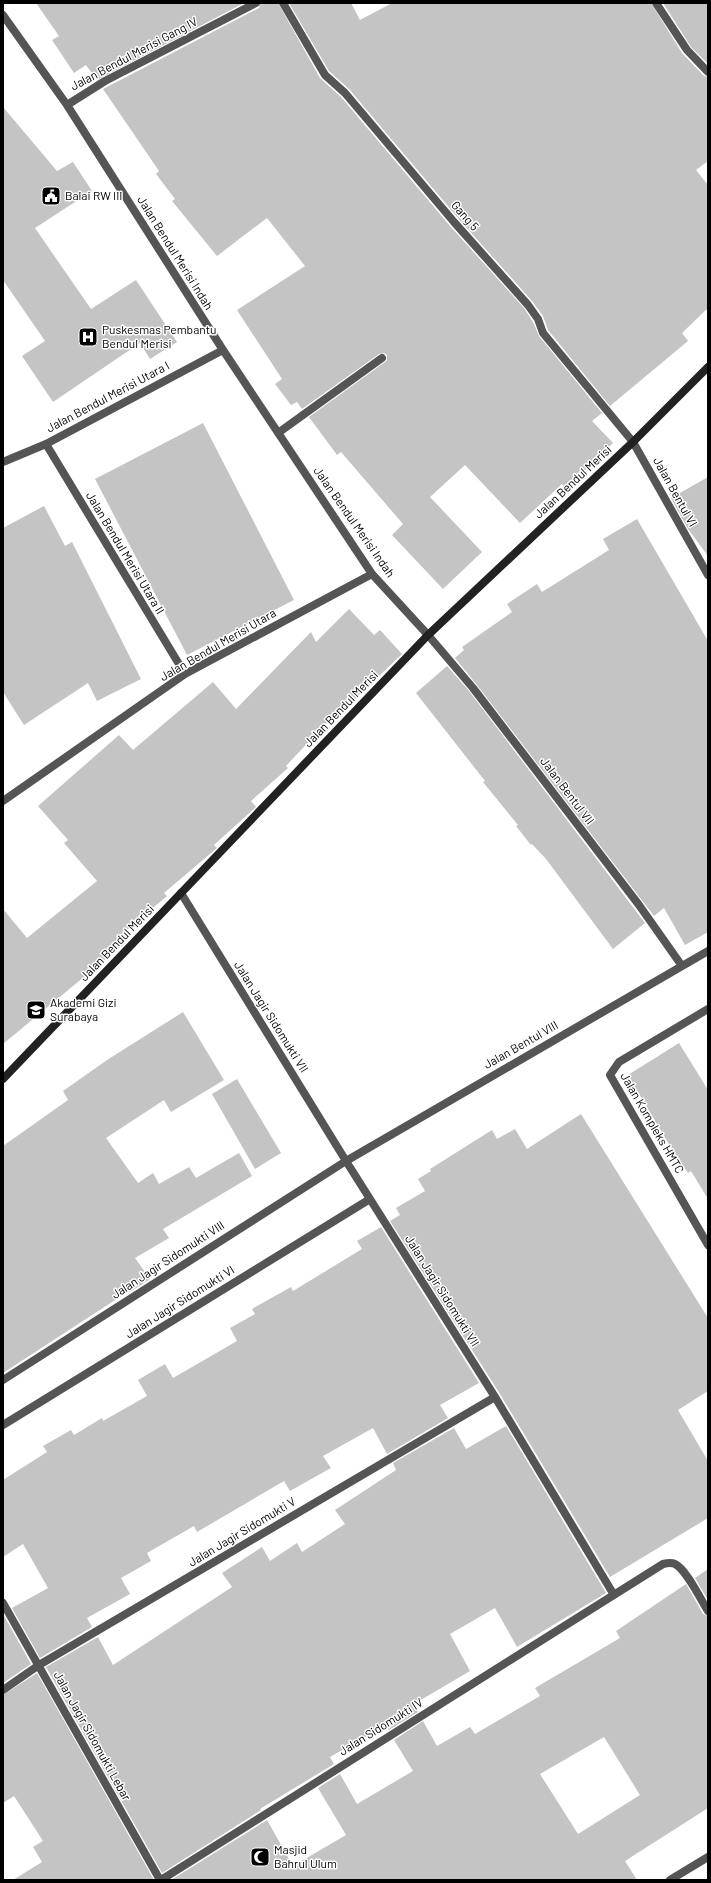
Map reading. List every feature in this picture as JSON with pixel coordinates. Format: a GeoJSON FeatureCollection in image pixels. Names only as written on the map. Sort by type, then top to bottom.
{"type":"FeatureCollection","features":[{"type":"Feature","properties":{"kind":"street","name":"Jalan Bendul Merisi Gang IV"},"geometry":{"type":"LineString","coordinates":[[67,105],[105,82],[256,3]]}},
{"type":"Feature","properties":{"kind":"street","name":"Gang 5"},"geometry":{"type":"LineString","coordinates":[[282,3],[326,75],[345,93],[459,228],[528,305],[538,319],[543,333],[633,442]]}},
{"type":"Feature","properties":{"kind":"street"},"geometry":{"type":"LineString","coordinates":[[656,3],[687,50],[708,72]]}},
{"type":"Feature","properties":{"kind":"street","name":"Jalan Bendul Merisi Indah"},"geometry":{"type":"LineString","coordinates":[[3,16],[67,105],[222,350],[372,574],[428,635]]}},
{"type":"Feature","properties":{"kind":"street","name":"Jalan Bendul Merisi Utara I"},"geometry":{"type":"LineString","coordinates":[[3,462],[46,444],[222,350]]}},
{"type":"Feature","properties":{"kind":"street"},"geometry":{"type":"LineString","coordinates":[[278,433],[382,358]]}},
{"type":"Feature","properties":{"kind":"street","name":"Jalan Bendul Merisi"},"geometry":{"type":"LineString","coordinates":[[3,1079],[428,635],[633,442],[708,367]]}},
{"type":"Feature","properties":{"kind":"street","name":"Jalan Bentul VI"},"geometry":{"type":"LineString","coordinates":[[633,442],[708,575]]}},
{"type":"Feature","properties":{"kind":"street","name":"Jalan Bendul Merisi Utara II"},"geometry":{"type":"LineString","coordinates":[[46,444],[185,674]]}},
{"type":"Feature","properties":{"kind":"street","name":"Jalan Bendul Merisi Utara"},"geometry":{"type":"LineString","coordinates":[[3,801],[185,674],[372,574]]}},
{"type":"Feature","properties":{"kind":"street","name":"Jalan Bentul VII"},"geometry":{"type":"LineString","coordinates":[[428,635],[473,688],[639,905],[682,966]]}},
{"type":"Feature","properties":{"kind":"street","name":"Jalan Jagir Sidomukti VII"},"geometry":{"type":"LineString","coordinates":[[181,893],[358,1181],[495,1397],[614,1595]]}},
{"type":"Feature","properties":{"kind":"street","name":"Jalan Bentul VIII"},"geometry":{"type":"LineString","coordinates":[[346,1161],[708,951]]}},
{"type":"Feature","properties":{"kind":"street","name":"Jalan Kompleks HMTC"},"geometry":{"type":"LineString","coordinates":[[708,1009],[619,1062],[610,1075],[708,1245]]}},
{"type":"Feature","properties":{"kind":"street","name":"Jalan Jagir Sidomukti VIII"},"geometry":{"type":"LineString","coordinates":[[3,1380],[346,1161]]}},
{"type":"Feature","properties":{"kind":"street","name":"Jalan Jagir Sidomukti VI"},"geometry":{"type":"LineString","coordinates":[[3,1425],[370,1199]]}},
{"type":"Feature","properties":{"kind":"street","name":"Jalan Jagir Sidomukti V"},"geometry":{"type":"LineString","coordinates":[[3,1690],[39,1665],[495,1397]]}},
{"type":"Feature","properties":{"kind":"street"},"geometry":{"type":"LineString","coordinates":[[614,1595],[662,1564],[669,1562],[676,1564],[682,1570],[708,1611]]}},
{"type":"Feature","properties":{"kind":"street","name":"Jalan Sidomukti IV"},"geometry":{"type":"LineString","coordinates":[[160,1880],[614,1595]]}},
{"type":"Feature","properties":{"kind":"street","name":"Jalan Jagir Sidomukti Lebar"},"geometry":{"type":"LineString","coordinates":[[3,1603],[160,1880]]}},
{"type":"Feature","properties":{"kind":"street"},"geometry":{"type":"LineString","coordinates":[[670,1880],[708,1857]]}},
{"type":"Feature","properties":{"kind":"building"},"geometry":{"type":"Polygon","coordinates":[[[36,3],[244,3],[97,80],[86,65],[74,73],[52,40],[59,36],[36,3]]]}},
{"type":"Feature","properties":{"kind":"building"},"geometry":{"type":"Polygon","coordinates":[[[261,3],[278,3],[320,78],[341,97],[450,226],[524,308],[533,322],[539,336],[602,413],[592,421],[613,443],[566,489],[562,484],[520,523],[465,465],[430,497],[482,552],[443,589],[392,535],[403,524],[341,452],[337,455],[309,417],[385,362],[387,360],[387,355],[384,353],[379,354],[302,409],[297,402],[291,405],[275,384],[282,379],[237,310],[305,266],[267,218],[217,256],[172,201],[175,199],[156,174],[159,171],[103,89],[259,8],[261,3]]]}},
{"type":"Feature","properties":{"kind":"building"},"geometry":{"type":"Polygon","coordinates":[[[289,3],[351,3],[360,20],[392,3],[651,3],[682,53],[704,76],[708,77],[708,161],[696,170],[708,185],[708,308],[682,333],[688,341],[610,406],[548,330],[543,316],[532,301],[458,218],[349,89],[329,71],[289,3]]]}},
{"type":"Feature","properties":{"kind":"building"},"geometry":{"type":"Polygon","coordinates":[[[663,3],[708,3],[708,64],[691,47],[663,3]]]}},
{"type":"Feature","properties":{"kind":"building"},"geometry":{"type":"Polygon","coordinates":[[[3,107],[57,171],[73,162],[92,191],[35,228],[91,309],[136,280],[177,342],[150,359],[140,343],[53,402],[22,356],[45,341],[3,280],[3,107]]]}},
{"type":"Feature","properties":{"kind":"building"},"geometry":{"type":"Polygon","coordinates":[[[203,423],[294,600],[187,655],[95,479],[203,423]]]}},
{"type":"Feature","properties":{"kind":"building"},"geometry":{"type":"Polygon","coordinates":[[[708,477],[708,556],[688,529],[671,498],[708,477]]]}},
{"type":"Feature","properties":{"kind":"building"},"geometry":{"type":"Polygon","coordinates":[[[44,506],[65,546],[72,542],[141,679],[97,701],[88,683],[24,725],[3,692],[3,528],[44,506]]]}},
{"type":"Feature","properties":{"kind":"building"},"geometry":{"type":"Polygon","coordinates":[[[637,519],[708,641],[708,932],[685,945],[664,908],[654,916],[455,658],[464,650],[462,647],[512,612],[507,604],[537,584],[542,592],[609,550],[603,539],[637,519]]]}},
{"type":"Feature","properties":{"kind":"building"},"geometry":{"type":"Polygon","coordinates":[[[349,609],[374,635],[380,630],[402,654],[334,719],[332,717],[286,766],[288,768],[251,801],[256,807],[214,845],[217,848],[164,893],[167,896],[120,936],[125,943],[3,1044],[3,909],[27,938],[97,881],[64,843],[68,840],[38,806],[119,735],[133,750],[213,682],[236,709],[311,632],[316,642],[349,609]]]}},
{"type":"Feature","properties":{"kind":"building"},"geometry":{"type":"Polygon","coordinates":[[[447,666],[469,691],[645,923],[613,949],[546,859],[532,844],[531,845],[516,826],[518,825],[483,782],[485,781],[416,693],[447,666]]]}},
{"type":"Feature","properties":{"kind":"building"},"geometry":{"type":"Polygon","coordinates":[[[183,1012],[224,1080],[171,1112],[164,1100],[106,1138],[138,1183],[153,1173],[159,1184],[189,1167],[196,1178],[239,1153],[252,1176],[163,1229],[169,1238],[135,1258],[150,1279],[130,1292],[129,1291],[3,1373],[3,1146],[68,1100],[63,1091],[107,1060],[183,1012]]]}},
{"type":"Feature","properties":{"kind":"building"},"geometry":{"type":"Polygon","coordinates":[[[679,1043],[708,1090],[708,1199],[691,1171],[688,1173],[667,1141],[628,1075],[679,1043]]]}},
{"type":"Feature","properties":{"kind":"building"},"geometry":{"type":"Polygon","coordinates":[[[237,1079],[281,1153],[255,1169],[212,1094],[237,1079]]]}},
{"type":"Feature","properties":{"kind":"building"},"geometry":{"type":"Polygon","coordinates":[[[581,1114],[708,1318],[708,1391],[678,1410],[708,1461],[708,1518],[610,1577],[500,1394],[390,1221],[400,1215],[396,1208],[425,1191],[418,1179],[431,1171],[430,1169],[492,1130],[497,1139],[515,1129],[527,1149],[581,1114]]]}},
{"type":"Feature","properties":{"kind":"building"},"geometry":{"type":"Polygon","coordinates":[[[381,1227],[479,1383],[440,1405],[448,1418],[387,1454],[373,1428],[323,1456],[331,1468],[290,1491],[284,1481],[197,1532],[194,1526],[147,1553],[151,1561],[121,1578],[130,1594],[87,1618],[92,1627],[40,1658],[12,1608],[48,1588],[23,1544],[3,1557],[3,1480],[47,1452],[43,1446],[71,1430],[74,1435],[102,1418],[103,1421],[147,1396],[138,1380],[165,1364],[173,1378],[237,1341],[230,1328],[255,1314],[252,1309],[291,1287],[293,1291],[362,1249],[357,1241],[381,1227]]]}},
{"type":"Feature","properties":{"kind":"building"},"geometry":{"type":"Polygon","coordinates":[[[506,1426],[606,1593],[517,1647],[495,1608],[450,1634],[470,1671],[414,1704],[418,1712],[389,1730],[386,1725],[330,1757],[334,1764],[260,1809],[261,1810],[162,1873],[46,1667],[98,1637],[113,1665],[232,1587],[222,1573],[262,1547],[270,1561],[297,1543],[302,1552],[345,1524],[335,1510],[396,1470],[393,1463],[454,1428],[466,1449],[506,1426]]]}},
{"type":"Feature","properties":{"kind":"building"},"geometry":{"type":"Polygon","coordinates":[[[708,1569],[708,1600],[695,1578],[708,1569]]]}},
{"type":"Feature","properties":{"kind":"building"},"geometry":{"type":"Polygon","coordinates":[[[686,1584],[703,1614],[708,1616],[708,1808],[625,1861],[637,1880],[171,1880],[267,1820],[293,1866],[346,1835],[318,1788],[340,1774],[357,1804],[413,1771],[394,1740],[423,1721],[437,1746],[470,1727],[475,1734],[540,1696],[535,1688],[620,1638],[616,1631],[686,1584]],[[604,1737],[540,1774],[578,1834],[640,1795],[604,1737]]]}},
{"type":"Feature","properties":{"kind":"building"},"geometry":{"type":"Polygon","coordinates":[[[3,1614],[31,1664],[3,1683],[3,1614]]]}},
{"type":"Feature","properties":{"kind":"building"},"geometry":{"type":"Polygon","coordinates":[[[37,1673],[154,1880],[13,1880],[42,1862],[33,1847],[43,1841],[14,1796],[3,1803],[3,1695],[37,1673]]]}},
{"type":"Feature","properties":{"kind":"place","name":"Balai RW III"},"geometry":{"type":"Point","coordinates":[51,196]}},
{"type":"Feature","properties":{"kind":"place","name":"Puskesmas Pembantu Bendul Merisi"},"geometry":{"type":"Point","coordinates":[88,337]}},
{"type":"Feature","properties":{"kind":"place","name":"Akademi Gizi Surabaya"},"geometry":{"type":"Point","coordinates":[36,1010]}},
{"type":"Feature","properties":{"kind":"place","name":"Masjid Bahrul Ulum"},"geometry":{"type":"Point","coordinates":[260,1857]}}]}
